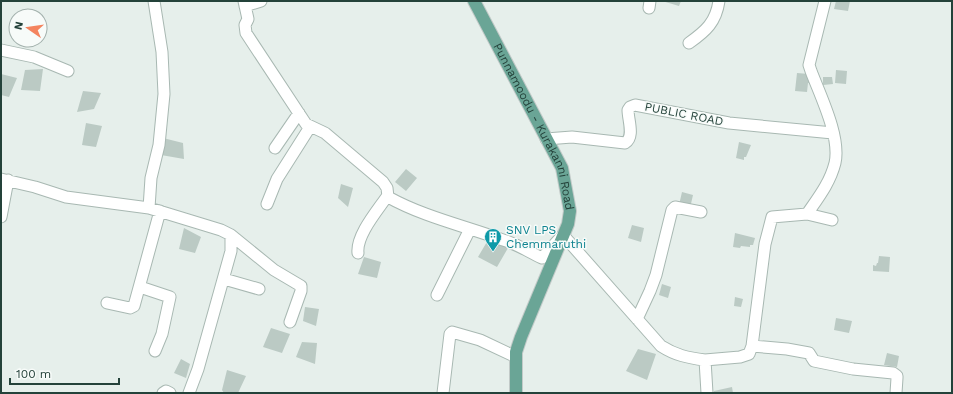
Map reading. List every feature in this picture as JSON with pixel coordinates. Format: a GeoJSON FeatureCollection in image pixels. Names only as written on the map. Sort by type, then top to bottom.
{"type":"FeatureCollection","features":[{"type":"Feature","properties":{"kind":"main road","name":"Punnamoodu - Kurakanni Road"},"geometry":{"type":"LineString","coordinates":[[474,1],[562,168],[570,215],[568,224],[562,235],[521,337],[516,357],[516,393]]}},
{"type":"Feature","properties":{"kind":"street"},"geometry":{"type":"LineString","coordinates":[[149,208],[151,178],[159,145],[164,94],[162,52],[154,1]]}},
{"type":"Feature","properties":{"kind":"street"},"geometry":{"type":"LineString","coordinates":[[261,1],[244,4],[248,19],[245,26],[246,33],[306,124],[326,134],[378,177],[387,188],[388,197],[412,208],[505,240],[542,258],[562,235],[661,346],[672,353],[705,360],[740,357],[749,354],[752,346],[765,244],[772,217],[807,214],[832,220]]}},
{"type":"Feature","properties":{"kind":"street"},"geometry":{"type":"LineString","coordinates":[[689,43],[710,26],[715,17],[719,1]]}},
{"type":"Feature","properties":{"kind":"street"},"geometry":{"type":"LineString","coordinates":[[807,214],[824,190],[834,167],[836,155],[833,133],[809,65],[825,1]]}},
{"type":"Feature","properties":{"kind":"street"},"geometry":{"type":"LineString","coordinates":[[1,50],[34,57],[68,71]]}},
{"type":"Feature","properties":{"kind":"street","name":"PUBLIC ROAD"},"geometry":{"type":"LineString","coordinates":[[546,139],[572,138],[625,143],[628,141],[630,135],[628,110],[630,107],[635,105],[729,123],[833,133]]}},
{"type":"Feature","properties":{"kind":"street"},"geometry":{"type":"LineString","coordinates":[[275,148],[299,113]]}},
{"type":"Feature","properties":{"kind":"street"},"geometry":{"type":"LineString","coordinates":[[267,204],[277,179],[310,127]]}},
{"type":"Feature","properties":{"kind":"street"},"geometry":{"type":"LineString","coordinates":[[1,217],[5,179],[66,197],[149,208],[221,230],[231,235],[274,270],[301,286],[301,291],[290,322]]}},
{"type":"Feature","properties":{"kind":"street"},"geometry":{"type":"LineString","coordinates":[[358,253],[358,248],[368,224],[388,195]]}},
{"type":"Feature","properties":{"kind":"street"},"geometry":{"type":"LineString","coordinates":[[637,319],[656,275],[672,210],[675,207],[701,212]]}},
{"type":"Feature","properties":{"kind":"street"},"geometry":{"type":"LineString","coordinates":[[106,304],[132,308],[134,306],[160,211]]}},
{"type":"Feature","properties":{"kind":"street"},"geometry":{"type":"LineString","coordinates":[[437,295],[470,229]]}},
{"type":"Feature","properties":{"kind":"street"},"geometry":{"type":"LineString","coordinates":[[189,393],[198,369],[232,251],[231,235]]}},
{"type":"Feature","properties":{"kind":"street"},"geometry":{"type":"LineString","coordinates":[[224,279],[259,289]]}},
{"type":"Feature","properties":{"kind":"street"},"geometry":{"type":"LineString","coordinates":[[140,287],[170,297],[162,334],[155,351]]}},
{"type":"Feature","properties":{"kind":"street"},"geometry":{"type":"LineString","coordinates":[[443,393],[450,334],[452,332],[480,340],[516,357]]}},
{"type":"Feature","properties":{"kind":"street"},"geometry":{"type":"LineString","coordinates":[[752,346],[787,349],[809,353],[814,361],[853,369],[893,374],[897,376],[896,393]]}},
{"type":"Feature","properties":{"kind":"street"},"geometry":{"type":"LineString","coordinates":[[705,360],[707,393]]}},
{"type":"Feature","properties":{"kind":"street"},"geometry":{"type":"LineString","coordinates":[[163,393],[166,391],[170,393]]}},
{"type":"Feature","properties":{"kind":"building"},"geometry":{"type":"Polygon","coordinates":[[[662,1],[681,1],[679,6],[662,1]]]}},
{"type":"Feature","properties":{"kind":"building"},"geometry":{"type":"Polygon","coordinates":[[[836,1],[850,1],[848,11],[834,9],[836,1]]]}},
{"type":"Feature","properties":{"kind":"building"},"geometry":{"type":"Polygon","coordinates":[[[43,69],[40,91],[21,90],[25,70],[43,69]]]}},
{"type":"Feature","properties":{"kind":"building"},"geometry":{"type":"Polygon","coordinates":[[[836,70],[847,71],[846,84],[835,83],[836,70]]]}},
{"type":"Feature","properties":{"kind":"building"},"geometry":{"type":"Polygon","coordinates":[[[797,73],[809,74],[812,83],[808,83],[807,92],[795,91],[797,73]]]}},
{"type":"Feature","properties":{"kind":"building"},"geometry":{"type":"Polygon","coordinates":[[[1,74],[17,78],[9,97],[1,95],[1,74]]]}},
{"type":"Feature","properties":{"kind":"building"},"geometry":{"type":"Polygon","coordinates":[[[823,77],[832,77],[833,84],[823,85],[823,77]]]}},
{"type":"Feature","properties":{"kind":"building"},"geometry":{"type":"Polygon","coordinates":[[[83,91],[101,93],[94,109],[77,112],[83,91]]]}},
{"type":"Feature","properties":{"kind":"building"},"geometry":{"type":"Polygon","coordinates":[[[86,123],[102,126],[96,147],[82,145],[86,123]]]}},
{"type":"Feature","properties":{"kind":"building"},"geometry":{"type":"Polygon","coordinates":[[[163,138],[183,143],[184,159],[161,155],[163,138]]]}},
{"type":"Feature","properties":{"kind":"building"},"geometry":{"type":"Polygon","coordinates":[[[739,142],[751,145],[746,157],[744,157],[744,160],[736,158],[739,142]]]}},
{"type":"Feature","properties":{"kind":"building"},"geometry":{"type":"Polygon","coordinates":[[[406,169],[417,178],[406,191],[395,182],[406,169]]]}},
{"type":"Feature","properties":{"kind":"building"},"geometry":{"type":"Polygon","coordinates":[[[341,184],[353,188],[348,207],[338,198],[341,184]]]}},
{"type":"Feature","properties":{"kind":"building"},"geometry":{"type":"Polygon","coordinates":[[[682,192],[693,195],[690,208],[679,205],[682,192]]]}},
{"type":"Feature","properties":{"kind":"building"},"geometry":{"type":"Polygon","coordinates":[[[632,225],[644,228],[641,242],[628,238],[632,225]]]}},
{"type":"Feature","properties":{"kind":"building"},"geometry":{"type":"Polygon","coordinates":[[[184,228],[201,237],[195,253],[179,249],[184,228]]]}},
{"type":"Feature","properties":{"kind":"building"},"geometry":{"type":"Polygon","coordinates":[[[735,233],[755,238],[753,245],[750,245],[750,247],[741,246],[740,248],[733,247],[735,233]]]}},
{"type":"Feature","properties":{"kind":"building","name":"SNV LPS Chemmaruthi"},"geometry":{"type":"Polygon","coordinates":[[[488,240],[508,248],[497,267],[478,257],[488,240]]]}},
{"type":"Feature","properties":{"kind":"building"},"geometry":{"type":"Polygon","coordinates":[[[879,256],[890,257],[889,272],[873,271],[873,265],[876,266],[878,263],[879,256]]]}},
{"type":"Feature","properties":{"kind":"building"},"geometry":{"type":"Polygon","coordinates":[[[364,257],[381,262],[377,278],[358,274],[364,257]]]}},
{"type":"Feature","properties":{"kind":"building"},"geometry":{"type":"Polygon","coordinates":[[[662,284],[671,287],[668,298],[659,295],[662,284]]]}},
{"type":"Feature","properties":{"kind":"building"},"geometry":{"type":"Polygon","coordinates":[[[735,297],[743,299],[741,307],[734,306],[735,297]]]}},
{"type":"Feature","properties":{"kind":"building"},"geometry":{"type":"Polygon","coordinates":[[[305,307],[319,309],[316,326],[303,321],[305,307]]]}},
{"type":"Feature","properties":{"kind":"building"},"geometry":{"type":"Polygon","coordinates":[[[836,318],[852,321],[849,333],[834,330],[836,318]]]}},
{"type":"Feature","properties":{"kind":"building"},"geometry":{"type":"Polygon","coordinates":[[[271,328],[290,334],[282,353],[263,347],[271,328]]]}},
{"type":"Feature","properties":{"kind":"building"},"geometry":{"type":"Polygon","coordinates":[[[302,342],[317,343],[315,364],[296,357],[302,342]]]}},
{"type":"Feature","properties":{"kind":"building"},"geometry":{"type":"Polygon","coordinates":[[[638,349],[656,354],[647,380],[626,371],[638,349]]]}},
{"type":"Feature","properties":{"kind":"building"},"geometry":{"type":"Polygon","coordinates":[[[887,353],[899,356],[897,367],[884,365],[887,353]]]}},
{"type":"Feature","properties":{"kind":"building"},"geometry":{"type":"Polygon","coordinates":[[[181,359],[190,364],[186,378],[174,373],[181,359]]]}},
{"type":"Feature","properties":{"kind":"building"},"geometry":{"type":"Polygon","coordinates":[[[227,370],[246,376],[238,393],[224,393],[222,390],[227,370]]]}},
{"type":"Feature","properties":{"kind":"building"},"geometry":{"type":"Polygon","coordinates":[[[732,387],[733,393],[714,393],[714,391],[732,387]]]}},
{"type":"Feature","properties":{"kind":"place","name":"SNV LPS Chemmaruthi"},"geometry":{"type":"Point","coordinates":[493,252]}}]}
